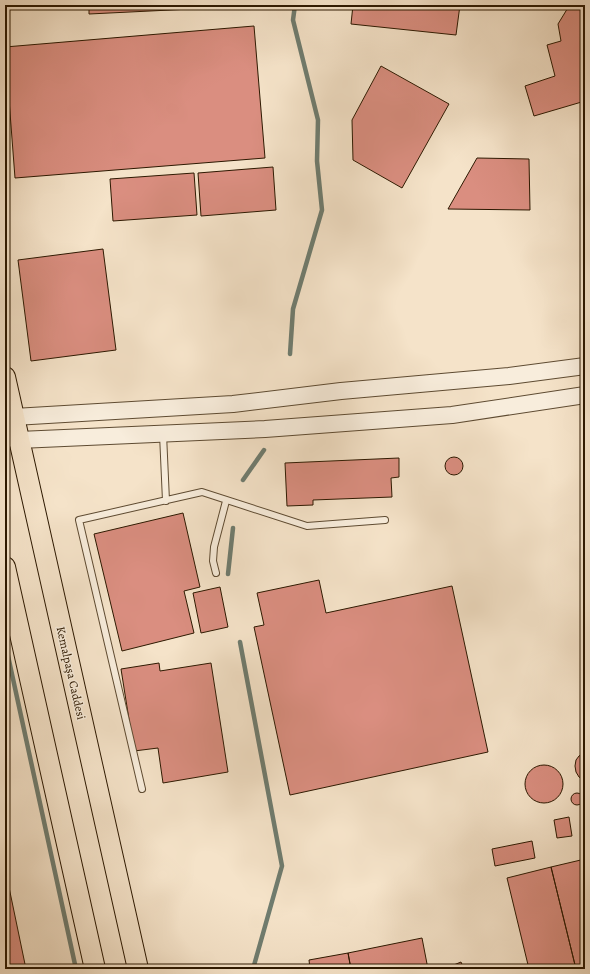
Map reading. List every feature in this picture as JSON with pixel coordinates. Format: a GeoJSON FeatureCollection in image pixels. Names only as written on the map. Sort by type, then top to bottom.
{"type":"FeatureCollection","features":[{"type":"Feature","properties":{"kind":"main road","name":"Kemalpaşa Caddesi"},"geometry":{"type":"LineString","coordinates":[[5,377],[12,438],[138,969]]}},
{"type":"Feature","properties":{"kind":"main road"},"geometry":{"type":"LineString","coordinates":[[5,567],[95,969]]}},
{"type":"Feature","properties":{"kind":"street"},"geometry":{"type":"LineString","coordinates":[[10,418],[233,404],[342,391],[509,376],[585,366]]}},
{"type":"Feature","properties":{"kind":"street"},"geometry":{"type":"LineString","coordinates":[[12,438],[265,428],[452,415],[585,395]]}},
{"type":"Feature","properties":{"kind":"lane"},"geometry":{"type":"LineString","coordinates":[[163,433],[166,501]]}},
{"type":"Feature","properties":{"kind":"lane"},"geometry":{"type":"LineString","coordinates":[[142,789],[79,520],[202,492],[226,501],[308,526],[385,520]]}},
{"type":"Feature","properties":{"kind":"lane"},"geometry":{"type":"LineString","coordinates":[[216,573],[213,561],[214,547],[226,501]]}},
{"type":"Feature","properties":{"kind":"building"},"geometry":{"type":"Polygon","coordinates":[[[89,5],[251,5],[252,6],[89,14],[89,5]]]}},
{"type":"Feature","properties":{"kind":"building"},"geometry":{"type":"Polygon","coordinates":[[[353,5],[460,5],[456,35],[351,24],[353,5]]]}},
{"type":"Feature","properties":{"kind":"building"},"geometry":{"type":"Polygon","coordinates":[[[585,5],[585,101],[534,116],[525,86],[555,76],[547,45],[561,41],[558,24],[569,6],[585,5]]]}},
{"type":"Feature","properties":{"kind":"building"},"geometry":{"type":"Polygon","coordinates":[[[254,26],[265,158],[15,178],[5,47],[254,26]]]}},
{"type":"Feature","properties":{"kind":"building"},"geometry":{"type":"Polygon","coordinates":[[[381,66],[449,104],[402,188],[353,160],[352,120],[381,66]]]}},
{"type":"Feature","properties":{"kind":"building"},"geometry":{"type":"Polygon","coordinates":[[[477,158],[529,159],[530,210],[448,209],[477,158]]]}},
{"type":"Feature","properties":{"kind":"building"},"geometry":{"type":"Polygon","coordinates":[[[273,167],[276,210],[201,216],[198,173],[273,167]]]}},
{"type":"Feature","properties":{"kind":"building"},"geometry":{"type":"Polygon","coordinates":[[[194,173],[197,215],[113,221],[110,179],[194,173]]]}},
{"type":"Feature","properties":{"kind":"building"},"geometry":{"type":"Polygon","coordinates":[[[103,249],[116,350],[31,361],[18,260],[103,249]]]}},
{"type":"Feature","properties":{"kind":"building"},"geometry":{"type":"Polygon","coordinates":[[[454,457],[460,460],[463,466],[460,472],[454,475],[448,472],[445,466],[448,460],[454,457]]]}},
{"type":"Feature","properties":{"kind":"building"},"geometry":{"type":"Polygon","coordinates":[[[399,458],[399,477],[391,478],[392,497],[313,500],[313,505],[287,506],[285,463],[399,458]]]}},
{"type":"Feature","properties":{"kind":"building"},"geometry":{"type":"Polygon","coordinates":[[[183,513],[200,587],[184,591],[194,633],[122,651],[94,534],[183,513]]]}},
{"type":"Feature","properties":{"kind":"building"},"geometry":{"type":"Polygon","coordinates":[[[319,580],[326,613],[452,586],[488,752],[290,795],[254,627],[264,625],[257,593],[319,580]]]}},
{"type":"Feature","properties":{"kind":"building"},"geometry":{"type":"Polygon","coordinates":[[[220,587],[228,627],[201,633],[193,593],[220,587]]]}},
{"type":"Feature","properties":{"kind":"building"},"geometry":{"type":"Polygon","coordinates":[[[159,663],[160,671],[211,663],[228,772],[163,783],[158,748],[134,751],[121,669],[159,663]]]}},
{"type":"Feature","properties":{"kind":"building"},"geometry":{"type":"Polygon","coordinates":[[[585,752],[585,781],[579,777],[575,766],[576,760],[585,752]]]}},
{"type":"Feature","properties":{"kind":"building"},"geometry":{"type":"Polygon","coordinates":[[[540,765],[548,765],[558,770],[562,777],[562,791],[558,798],[548,803],[540,803],[530,798],[528,795],[525,788],[525,780],[530,770],[533,768],[540,765]]]}},
{"type":"Feature","properties":{"kind":"building"},"geometry":{"type":"Polygon","coordinates":[[[579,793],[582,794],[582,804],[575,805],[572,804],[571,797],[572,794],[579,793]]]}},
{"type":"Feature","properties":{"kind":"building"},"geometry":{"type":"Polygon","coordinates":[[[569,817],[572,836],[557,838],[554,820],[569,817]]]}},
{"type":"Feature","properties":{"kind":"building"},"geometry":{"type":"Polygon","coordinates":[[[532,841],[535,858],[495,866],[492,849],[532,841]]]}},
{"type":"Feature","properties":{"kind":"building"},"geometry":{"type":"Polygon","coordinates":[[[585,859],[585,969],[576,969],[551,867],[585,859]]]}},
{"type":"Feature","properties":{"kind":"building"},"geometry":{"type":"Polygon","coordinates":[[[551,867],[576,969],[529,969],[507,878],[551,867]]]}},
{"type":"Feature","properties":{"kind":"building"},"geometry":{"type":"Polygon","coordinates":[[[5,868],[26,969],[5,969],[5,868]]]}},
{"type":"Feature","properties":{"kind":"building"},"geometry":{"type":"Polygon","coordinates":[[[422,938],[428,969],[351,969],[348,953],[422,938]]]}},
{"type":"Feature","properties":{"kind":"building"},"geometry":{"type":"Polygon","coordinates":[[[348,953],[351,969],[310,969],[309,960],[348,953]]]}},
{"type":"Feature","properties":{"kind":"building"},"geometry":{"type":"Polygon","coordinates":[[[461,962],[464,969],[444,969],[461,962]]]}},
{"type":"Feature","properties":{"kind":"waterway"},"geometry":{"type":"LineString","coordinates":[[290,354],[293,309],[322,210],[317,161],[318,120],[293,20],[295,5]]}},
{"type":"Feature","properties":{"kind":"waterway"},"geometry":{"type":"LineString","coordinates":[[243,480],[264,450]]}},
{"type":"Feature","properties":{"kind":"waterway"},"geometry":{"type":"LineString","coordinates":[[228,574],[233,528]]}},
{"type":"Feature","properties":{"kind":"waterway"},"geometry":{"type":"LineString","coordinates":[[5,642],[76,969]]}},
{"type":"Feature","properties":{"kind":"waterway"},"geometry":{"type":"LineString","coordinates":[[240,642],[282,866],[253,969]]}}]}
